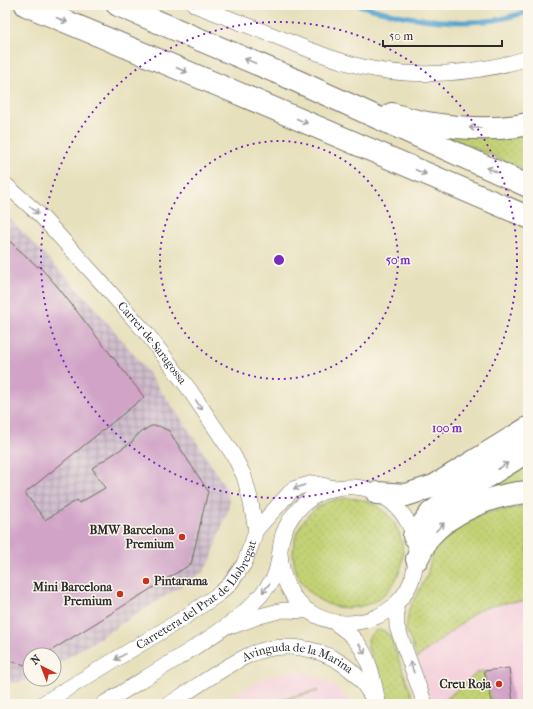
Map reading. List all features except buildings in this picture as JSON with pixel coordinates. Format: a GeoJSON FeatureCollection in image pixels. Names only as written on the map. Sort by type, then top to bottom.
{"type":"FeatureCollection","features":[{"type":"Feature","properties":{"kind":"highway"},"geometry":{"type":"LineString","coordinates":[[26,5],[236,92],[452,186],[528,217]]}},
{"type":"Feature","properties":{"kind":"highway"},"geometry":{"type":"LineString","coordinates":[[118,5],[286,76],[528,186]]}},
{"type":"Feature","properties":{"kind":"highway"},"geometry":{"type":"LineString","coordinates":[[286,76],[347,96],[394,114],[444,126],[493,129],[528,124]]}},
{"type":"Feature","properties":{"kind":"highway"},"geometry":{"type":"LineString","coordinates":[[452,186],[528,224]]}},
{"type":"Feature","properties":{"kind":"highway"},"geometry":{"type":"LineString","coordinates":[[469,465],[489,446],[528,416]]}},
{"type":"Feature","properties":{"kind":"highway"},"geometry":{"type":"LineString","coordinates":[[377,493],[406,495],[434,486],[528,428]]}},
{"type":"Feature","properties":{"kind":"highway"},"geometry":{"type":"LineString","coordinates":[[414,536],[431,513],[449,500],[528,451]]}},
{"type":"Feature","properties":{"kind":"highway"},"geometry":{"type":"LineString","coordinates":[[417,558],[429,538],[444,523],[467,509],[493,498],[528,492]]}},
{"type":"Feature","properties":{"kind":"street"},"geometry":{"type":"LineString","coordinates":[[195,5],[332,58],[364,67],[399,72],[438,73],[477,71],[511,64],[528,58]]}},
{"type":"Feature","properties":{"kind":"street","name":"Carrer de Saragossa"},"geometry":{"type":"LineString","coordinates":[[5,184],[41,216],[101,282],[148,335],[189,389],[234,456],[244,476],[256,530]]}},
{"type":"Feature","properties":{"kind":"street","name":"Carretera del Prat de Llobregat"},"geometry":{"type":"LineString","coordinates":[[42,704],[182,619],[220,593],[229,585],[244,564],[256,530],[293,489],[313,483],[336,488]]}},
{"type":"Feature","properties":{"kind":"street"},"geometry":{"type":"LineString","coordinates":[[103,704],[223,630],[253,604],[274,578],[283,534],[291,518],[303,504],[319,494],[336,488],[357,487],[377,493],[387,499],[396,506],[407,520],[414,536],[417,558],[411,583],[396,604],[383,614],[368,621],[351,623],[334,622],[321,618],[309,611],[296,600],[287,586],[281,570],[280,552]]}},
{"type":"Feature","properties":{"kind":"street"},"geometry":{"type":"LineString","coordinates":[[396,604],[398,627],[424,704]]}},
{"type":"Feature","properties":{"kind":"street"},"geometry":{"type":"LineString","coordinates":[[223,630],[260,616],[283,610],[309,611]]}},
{"type":"Feature","properties":{"kind":"street","name":"Avinguda de la Marina"},"geometry":{"type":"LineString","coordinates":[[334,622],[355,639],[366,656],[374,682],[378,704]]}},
{"type":"Feature","properties":{"kind":"street","name":"Avinguda de la Marina"},"geometry":{"type":"LineString","coordinates":[[169,704],[249,655],[275,648],[297,647],[317,651],[339,660],[355,673],[378,704]]}},
{"type":"Feature","properties":{"kind":"shaded area"},"geometry":{"type":"Polygon","coordinates":[[[5,214],[91,303],[137,358],[187,427],[226,488],[229,501],[228,511],[211,560],[203,572],[62,661],[62,647],[22,647],[22,682],[16,683],[5,681],[5,214]]]}},
{"type":"Feature","properties":{"kind":"shaded area"},"geometry":{"type":"Polygon","coordinates":[[[522,601],[528,602],[528,704],[433,704],[417,658],[477,611],[487,607],[522,601]]]}},
{"type":"Feature","properties":{"kind":"shaded area"},"geometry":{"type":"Polygon","coordinates":[[[301,671],[335,686],[353,704],[218,704],[262,679],[281,673],[301,671]]]}},
{"type":"Feature","properties":{"kind":"green space"},"geometry":{"type":"Polygon","coordinates":[[[528,131],[528,171],[449,137],[450,134],[528,131]]]}},
{"type":"Feature","properties":{"kind":"green space"},"geometry":{"type":"Polygon","coordinates":[[[528,462],[528,486],[457,505],[528,462]]]}},
{"type":"Feature","properties":{"kind":"green space"},"geometry":{"type":"Polygon","coordinates":[[[348,498],[369,502],[379,507],[387,514],[394,522],[399,532],[403,553],[399,574],[394,584],[387,592],[379,599],[369,604],[348,608],[327,604],[317,599],[309,592],[302,584],[297,574],[293,553],[297,532],[302,522],[309,514],[317,507],[327,502],[348,498]]]}},
{"type":"Feature","properties":{"kind":"green space"},"geometry":{"type":"Polygon","coordinates":[[[528,507],[528,602],[502,604],[477,611],[417,658],[406,629],[409,609],[427,576],[434,547],[451,532],[472,518],[492,511],[528,507]]]}},
{"type":"Feature","properties":{"kind":"green space"},"geometry":{"type":"Polygon","coordinates":[[[377,630],[385,631],[390,636],[415,704],[388,704],[368,648],[369,637],[377,630]]]}},
{"type":"Feature","properties":{"kind":"green space"},"geometry":{"type":"Polygon","coordinates":[[[484,671],[493,704],[447,704],[445,700],[478,672],[484,671]]]}},
{"type":"Feature","properties":{"kind":"green space"},"geometry":{"type":"Polygon","coordinates":[[[316,690],[318,691],[272,704],[264,704],[316,690]]]}},
{"type":"Feature","properties":{"kind":"waterway"},"geometry":{"type":"LineString","coordinates":[[358,5],[392,14],[426,20],[460,22],[495,20],[528,12]]}},
{"type":"Feature","properties":{"kind":"place","name":"BMW Barcelona Premium"},"geometry":{"type":"Point","coordinates":[182,537]}},
{"type":"Feature","properties":{"kind":"place","name":"Pintarama"},"geometry":{"type":"Point","coordinates":[146,581]}},
{"type":"Feature","properties":{"kind":"place","name":"Mini Barcelona Premium"},"geometry":{"type":"Point","coordinates":[120,594]}},
{"type":"Feature","properties":{"kind":"place","name":"Creu Roja"},"geometry":{"type":"Point","coordinates":[499,684]}}]}
